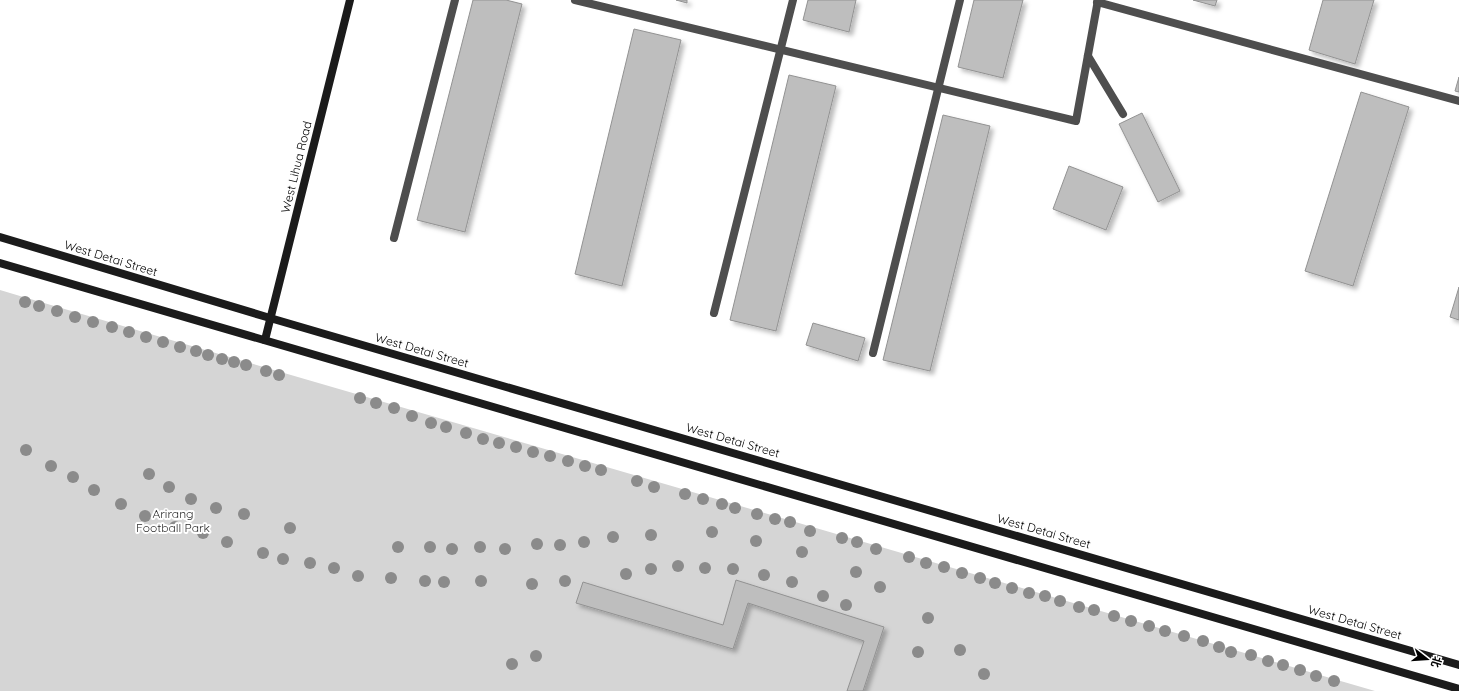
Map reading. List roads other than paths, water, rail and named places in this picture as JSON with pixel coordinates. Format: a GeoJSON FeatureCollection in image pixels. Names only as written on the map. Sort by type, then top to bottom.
{"type":"FeatureCollection","features":[{"type":"Feature","properties":{"kind":"street","name":"West Lihua Road"},"geometry":{"type":"LineString","coordinates":[[265,340],[350,0]]}},
{"type":"Feature","properties":{"kind":"street","name":"West Detai Street"},"geometry":{"type":"LineString","coordinates":[[0,237],[270,318],[1459,665]]}},
{"type":"Feature","properties":{"kind":"street"},"geometry":{"type":"LineString","coordinates":[[0,263],[1459,689]]}},
{"type":"Feature","properties":{"kind":"lane"},"geometry":{"type":"LineString","coordinates":[[394,238],[455,0]]}},
{"type":"Feature","properties":{"kind":"lane"},"geometry":{"type":"LineString","coordinates":[[575,0],[1076,121],[1098,1],[1459,101]]}},
{"type":"Feature","properties":{"kind":"lane"},"geometry":{"type":"LineString","coordinates":[[714,313],[793,0]]}},
{"type":"Feature","properties":{"kind":"lane"},"geometry":{"type":"LineString","coordinates":[[873,354],[960,0]]}},
{"type":"Feature","properties":{"kind":"lane"},"geometry":{"type":"LineString","coordinates":[[1088,56],[1123,114]]}},
{"type":"Feature","properties":{"kind":"park label","name":"Arirang Football Park"},"geometry":{"type":"Point","coordinates":[173,520]}}]}
